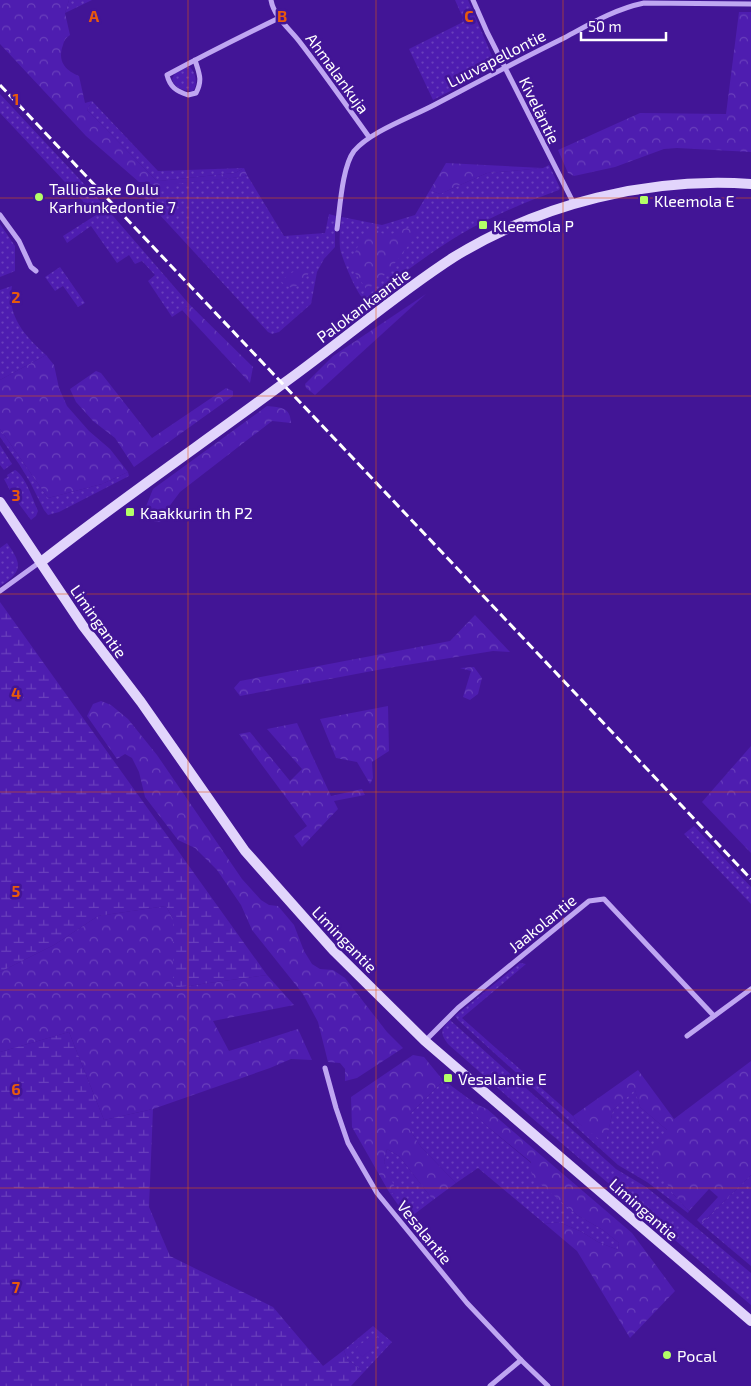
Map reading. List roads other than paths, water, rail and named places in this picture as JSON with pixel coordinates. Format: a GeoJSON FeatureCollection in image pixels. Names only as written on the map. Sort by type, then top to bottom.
{"type":"FeatureCollection","features":[{"type":"Feature","properties":{"kind":"main road","name":"Palokankaantie"},"geometry":{"type":"LineString","coordinates":[[41,562],[290,379],[423,278],[485,240],[516,225],[605,195],[651,187],[723,182],[751,184]]}},
{"type":"Feature","properties":{"kind":"main road","name":"Limingantie"},"geometry":{"type":"LineString","coordinates":[[0,502],[83,626],[141,702],[245,851],[334,950],[425,1041],[751,1321]]}},
{"type":"Feature","properties":{"kind":"street","name":"Ahmalankuja"},"geometry":{"type":"LineString","coordinates":[[271,0],[272,7],[279,18],[298,39],[369,137]]}},
{"type":"Feature","properties":{"kind":"street","name":"Kiveläntie"},"geometry":{"type":"LineString","coordinates":[[473,0],[574,204]]}},
{"type":"Feature","properties":{"kind":"street","name":"Luuvapellontie"},"geometry":{"type":"LineString","coordinates":[[369,137],[635,2],[751,4]]}},
{"type":"Feature","properties":{"kind":"street"},"geometry":{"type":"LineString","coordinates":[[195,60],[200,85],[196,93],[188,96],[178,91],[169,83],[168,75],[195,60],[279,18]]}},
{"type":"Feature","properties":{"kind":"street"},"geometry":{"type":"LineString","coordinates":[[337,229],[348,164],[353,153],[369,137]]}},
{"type":"Feature","properties":{"kind":"street"},"geometry":{"type":"LineString","coordinates":[[0,215],[19,241],[31,267],[36,271]]}},
{"type":"Feature","properties":{"kind":"street"},"geometry":{"type":"LineString","coordinates":[[0,591],[41,562]]}},
{"type":"Feature","properties":{"kind":"street","name":"Jaakolantie"},"geometry":{"type":"LineString","coordinates":[[425,1041],[458,1008],[589,901],[604,899],[714,1016]]}},
{"type":"Feature","properties":{"kind":"street"},"geometry":{"type":"LineString","coordinates":[[688,1036],[751,989]]}},
{"type":"Feature","properties":{"kind":"street","name":"Vesalantie"},"geometry":{"type":"LineString","coordinates":[[325,1068],[348,1143],[377,1193],[467,1304],[548,1386]]}},
{"type":"Feature","properties":{"kind":"street"},"geometry":{"type":"LineString","coordinates":[[490,1386],[521,1360]]}},
{"type":"Feature","properties":{"kind":"railway"},"geometry":{"type":"LineString","coordinates":[[0,85],[751,879]]}},
{"type":"Feature","properties":{"kind":"place","name":"Talliosake Oulu Karhunkedontie 7"},"geometry":{"type":"Point","coordinates":[39,197]}},
{"type":"Feature","properties":{"kind":"place","name":"Kleemola E"},"geometry":{"type":"Point","coordinates":[644,200]}},
{"type":"Feature","properties":{"kind":"place","name":"Kleemola P"},"geometry":{"type":"Point","coordinates":[483,225]}},
{"type":"Feature","properties":{"kind":"place","name":"Kaakkurin th P2"},"geometry":{"type":"Point","coordinates":[130,512]}},
{"type":"Feature","properties":{"kind":"place","name":"Vesalantie E"},"geometry":{"type":"Point","coordinates":[448,1078]}},
{"type":"Feature","properties":{"kind":"place","name":"Pocal"},"geometry":{"type":"Point","coordinates":[667,1355]}}]}
